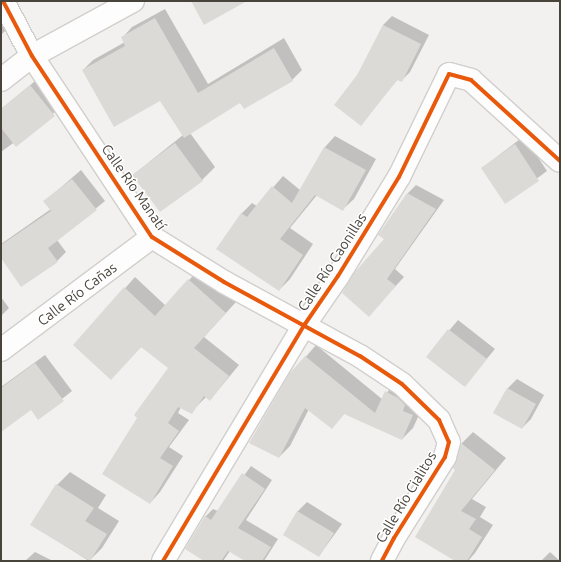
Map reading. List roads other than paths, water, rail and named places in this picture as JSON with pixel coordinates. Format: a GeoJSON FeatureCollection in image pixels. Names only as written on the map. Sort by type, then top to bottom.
{"type":"FeatureCollection","features":[{"type":"Feature","properties":{"kind":"street","name":"Calle Río Manatí"},"geometry":{"type":"LineString","coordinates":[[3,1],[32,56],[152,237],[224,282],[305,324]]}},
{"type":"Feature","properties":{"kind":"street"},"geometry":{"type":"LineString","coordinates":[[1,80],[32,56],[133,1]]}},
{"type":"Feature","properties":{"kind":"street","name":"Calle Río Caonillas"},"geometry":{"type":"LineString","coordinates":[[163,561],[305,324],[338,276],[399,177],[449,74],[471,80],[560,161]]}},
{"type":"Feature","properties":{"kind":"street","name":"Calle Río Cañas"},"geometry":{"type":"LineString","coordinates":[[1,350],[152,237]]}},
{"type":"Feature","properties":{"kind":"street","name":"Calle Río Cialitos"},"geometry":{"type":"LineString","coordinates":[[305,324],[402,384],[439,420],[448,442],[445,457],[394,538],[382,561]]}}]}
